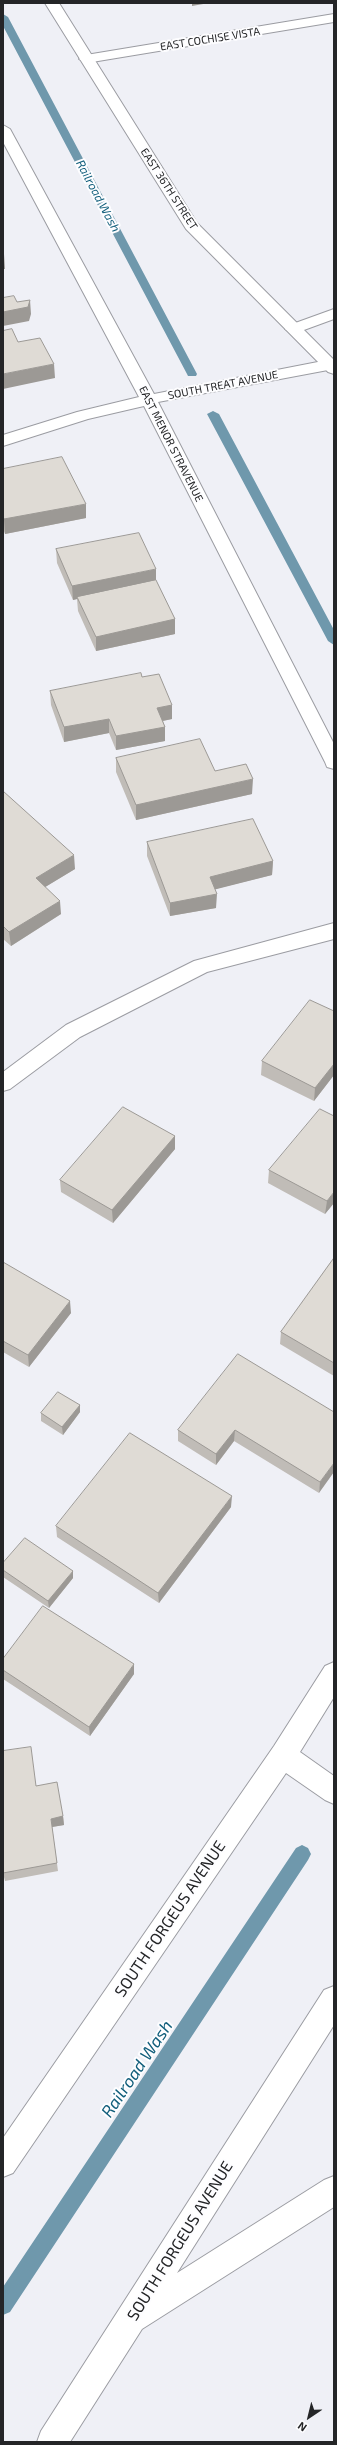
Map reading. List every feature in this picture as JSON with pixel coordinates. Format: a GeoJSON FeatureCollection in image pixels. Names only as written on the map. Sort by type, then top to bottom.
{"type":"FeatureCollection","features":[{"type":"Feature","properties":{"kind":"street","name":"EAST 36TH STREET"},"geometry":{"type":"LineString","coordinates":[[52,3],[191,226],[331,367]]}},
{"type":"Feature","properties":{"kind":"street","name":"EAST COCHISE VISTA"},"geometry":{"type":"LineString","coordinates":[[86,59],[334,18]]}},
{"type":"Feature","properties":{"kind":"street","name":"EAST MENOR STRAVENUE"},"geometry":{"type":"LineString","coordinates":[[3,129],[149,400],[334,762]]}},
{"type":"Feature","properties":{"kind":"street"},"geometry":{"type":"LineString","coordinates":[[293,329],[334,314]]}},
{"type":"Feature","properties":{"kind":"street","name":"SOUTH TREAT AVENUE"},"geometry":{"type":"LineString","coordinates":[[3,440],[49,423],[149,400],[331,367]]}},
{"type":"Feature","properties":{"kind":"street"},"geometry":{"type":"LineString","coordinates":[[3,1083],[72,1031],[201,966],[334,931]]}},
{"type":"Feature","properties":{"kind":"street","name":"SOUTH FORGEUS AVENUE"},"geometry":{"type":"LineString","coordinates":[[3,2163],[283,1755],[334,1674]]}},
{"type":"Feature","properties":{"kind":"street"},"geometry":{"type":"LineString","coordinates":[[283,1755],[334,1791]]}},
{"type":"Feature","properties":{"kind":"street","name":"SOUTH FORGEUS AVENUE"},"geometry":{"type":"LineString","coordinates":[[52,2442],[334,2000]]}},
{"type":"Feature","properties":{"kind":"street"},"geometry":{"type":"LineString","coordinates":[[130,2320],[334,2190]]}},
{"type":"Feature","properties":{"kind":"building"},"geometry":{"type":"Polygon","coordinates":[[[14,296],[17,302],[30,300],[28,307],[3,312],[3,298],[14,296]]]}},
{"type":"Feature","properties":{"kind":"building"},"geometry":{"type":"Polygon","coordinates":[[[12,329],[18,342],[40,338],[54,364],[3,374],[3,331],[12,329]]]}},
{"type":"Feature","properties":{"kind":"building"},"geometry":{"type":"Polygon","coordinates":[[[62,457],[86,504],[4,519],[3,469],[62,457]]]}},
{"type":"Feature","properties":{"kind":"building"},"geometry":{"type":"Polygon","coordinates":[[[139,533],[156,569],[72,586],[56,549],[139,533]]]}},
{"type":"Feature","properties":{"kind":"building"},"geometry":{"type":"Polygon","coordinates":[[[156,580],[175,619],[96,637],[77,597],[156,580]]]}},
{"type":"Feature","properties":{"kind":"building"},"geometry":{"type":"Polygon","coordinates":[[[141,673],[142,677],[159,674],[172,705],[157,708],[165,727],[116,736],[109,719],[64,727],[50,691],[141,673]]]}},
{"type":"Feature","properties":{"kind":"building"},"geometry":{"type":"Polygon","coordinates":[[[200,739],[215,771],[246,764],[253,779],[136,805],[116,758],[200,739]]]}},
{"type":"Feature","properties":{"kind":"building"},"geometry":{"type":"Polygon","coordinates":[[[3,791],[74,855],[36,878],[60,901],[9,932],[3,926],[3,791]]]}},
{"type":"Feature","properties":{"kind":"building"},"geometry":{"type":"Polygon","coordinates":[[[253,819],[273,861],[210,877],[217,894],[170,903],[147,842],[253,819]]]}},
{"type":"Feature","properties":{"kind":"building"},"geometry":{"type":"Polygon","coordinates":[[[310,1000],[334,1011],[334,1064],[315,1088],[262,1061],[310,1000]]]}},
{"type":"Feature","properties":{"kind":"building"},"geometry":{"type":"Polygon","coordinates":[[[123,1107],[175,1136],[112,1210],[60,1180],[123,1107]]]}},
{"type":"Feature","properties":{"kind":"building"},"geometry":{"type":"Polygon","coordinates":[[[320,1109],[334,1116],[334,1192],[327,1201],[269,1170],[320,1109]]]}},
{"type":"Feature","properties":{"kind":"building"},"geometry":{"type":"Polygon","coordinates":[[[334,1258],[334,1363],[281,1332],[334,1258]]]}},
{"type":"Feature","properties":{"kind":"building"},"geometry":{"type":"Polygon","coordinates":[[[3,1262],[70,1301],[28,1355],[3,1341],[3,1262]]]}},
{"type":"Feature","properties":{"kind":"building"},"geometry":{"type":"Polygon","coordinates":[[[238,1354],[334,1412],[334,1463],[320,1482],[235,1430],[216,1454],[178,1430],[238,1354]]]}},
{"type":"Feature","properties":{"kind":"building"},"geometry":{"type":"Polygon","coordinates":[[[58,1392],[80,1405],[62,1427],[41,1413],[58,1392]]]}},
{"type":"Feature","properties":{"kind":"building"},"geometry":{"type":"Polygon","coordinates":[[[130,1433],[232,1496],[158,1593],[56,1526],[130,1433]]]}},
{"type":"Feature","properties":{"kind":"building"},"geometry":{"type":"Polygon","coordinates":[[[25,1538],[73,1571],[48,1601],[3,1570],[3,1563],[25,1538]]]}},
{"type":"Feature","properties":{"kind":"building"},"geometry":{"type":"Polygon","coordinates":[[[43,1606],[134,1664],[89,1727],[3,1670],[3,1659],[43,1606]]]}},
{"type":"Feature","properties":{"kind":"building"},"geometry":{"type":"Polygon","coordinates":[[[31,1747],[36,1786],[57,1782],[63,1816],[51,1819],[57,1863],[3,1873],[3,1751],[31,1747]]]}},
{"type":"Feature","properties":{"kind":"waterway","name":"Railroad Wash"},"geometry":{"type":"LineString","coordinates":[[3,17],[192,374]]}},
{"type":"Feature","properties":{"kind":"waterway"},"geometry":{"type":"LineString","coordinates":[[213,414],[334,641]]}},
{"type":"Feature","properties":{"kind":"waterway","name":"Railroad Wash"},"geometry":{"type":"LineString","coordinates":[[3,2305],[302,1854]]}}]}
